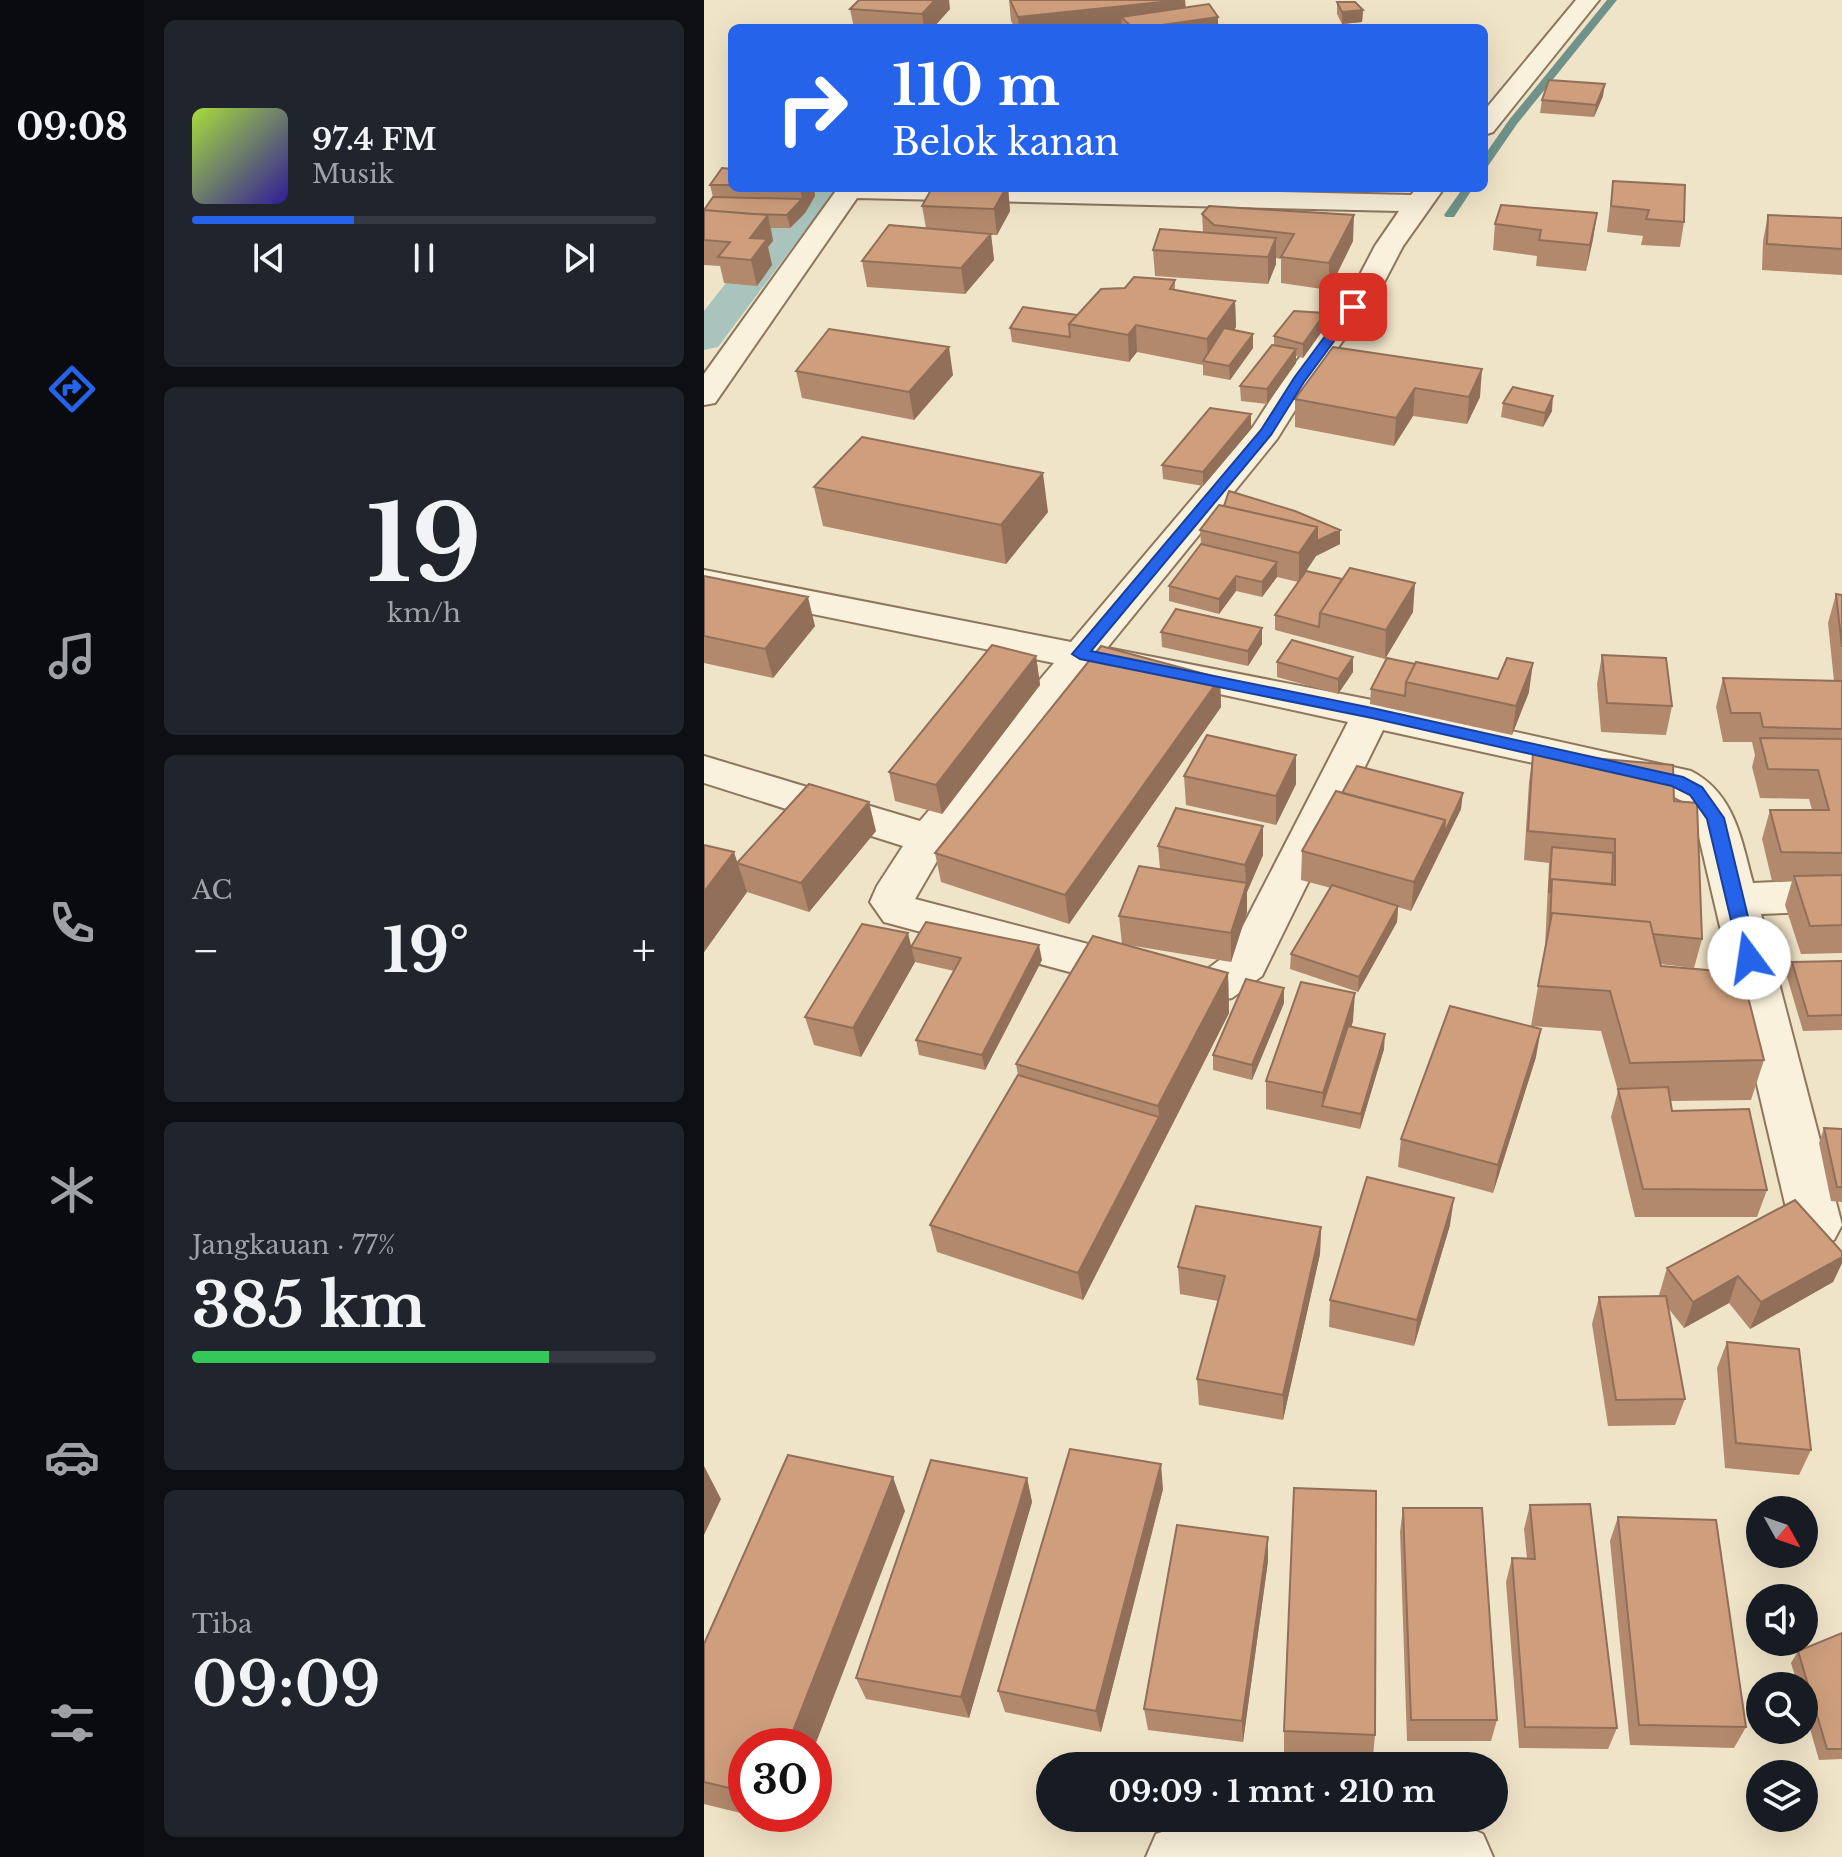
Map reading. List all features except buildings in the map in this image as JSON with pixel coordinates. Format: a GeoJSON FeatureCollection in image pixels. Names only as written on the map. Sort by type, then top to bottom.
{"type":"FeatureCollection","features":[{"type":"Feature","properties":{"kind":"street"},"geometry":{"type":"LineString","coordinates":[[1488,122],[1588,0]]}},
{"type":"Feature","properties":{"kind":"street"},"geometry":{"type":"LineString","coordinates":[[704,396],[798,268],[848,192]]}},
{"type":"Feature","properties":{"kind":"street"},"geometry":{"type":"LineString","coordinates":[[1137,192],[1424,195]]}},
{"type":"Feature","properties":{"kind":"street"},"geometry":{"type":"LineString","coordinates":[[1372,713],[1246,964],[1216,986],[1192,988],[899,911],[892,902],[898,886],[929,839],[1266,432],[1298,381],[1366,290],[1389,246],[1424,195]]}},
{"type":"Feature","properties":{"kind":"street"},"geometry":{"type":"LineString","coordinates":[[704,581],[1372,713],[1677,781],[1696,791],[1715,818],[1816,1225]]}},
{"type":"Feature","properties":{"kind":"street"},"geometry":{"type":"LineString","coordinates":[[704,769],[929,839]]}},
{"type":"Feature","properties":{"kind":"street"},"geometry":{"type":"LineString","coordinates":[[1734,899],[1842,895]]}},
{"type":"Feature","properties":{"kind":"street"},"geometry":{"type":"LineString","coordinates":[[1179,1857],[1227,1845],[1306,1841],[1460,1857]]}},
{"type":"Feature","properties":{"kind":"waterway"},"geometry":{"type":"LineString","coordinates":[[1488,158],[1513,122],[1612,0]]}},
{"type":"Feature","properties":{"kind":"waterway"},"geometry":{"type":"LineString","coordinates":[[704,338],[816,192]]}},
{"type":"Feature","properties":{"kind":"waterway"},"geometry":{"type":"LineString","coordinates":[[1450,215],[1465,192]]}},
{"type":"Feature","properties":{"kind":"route"},"geometry":{"type":"LineString","coordinates":[[1353,307],[1298,381],[1266,432],[1080,654],[1372,713],[1677,781],[1696,791],[1715,818],[1749,958]]}}]}
